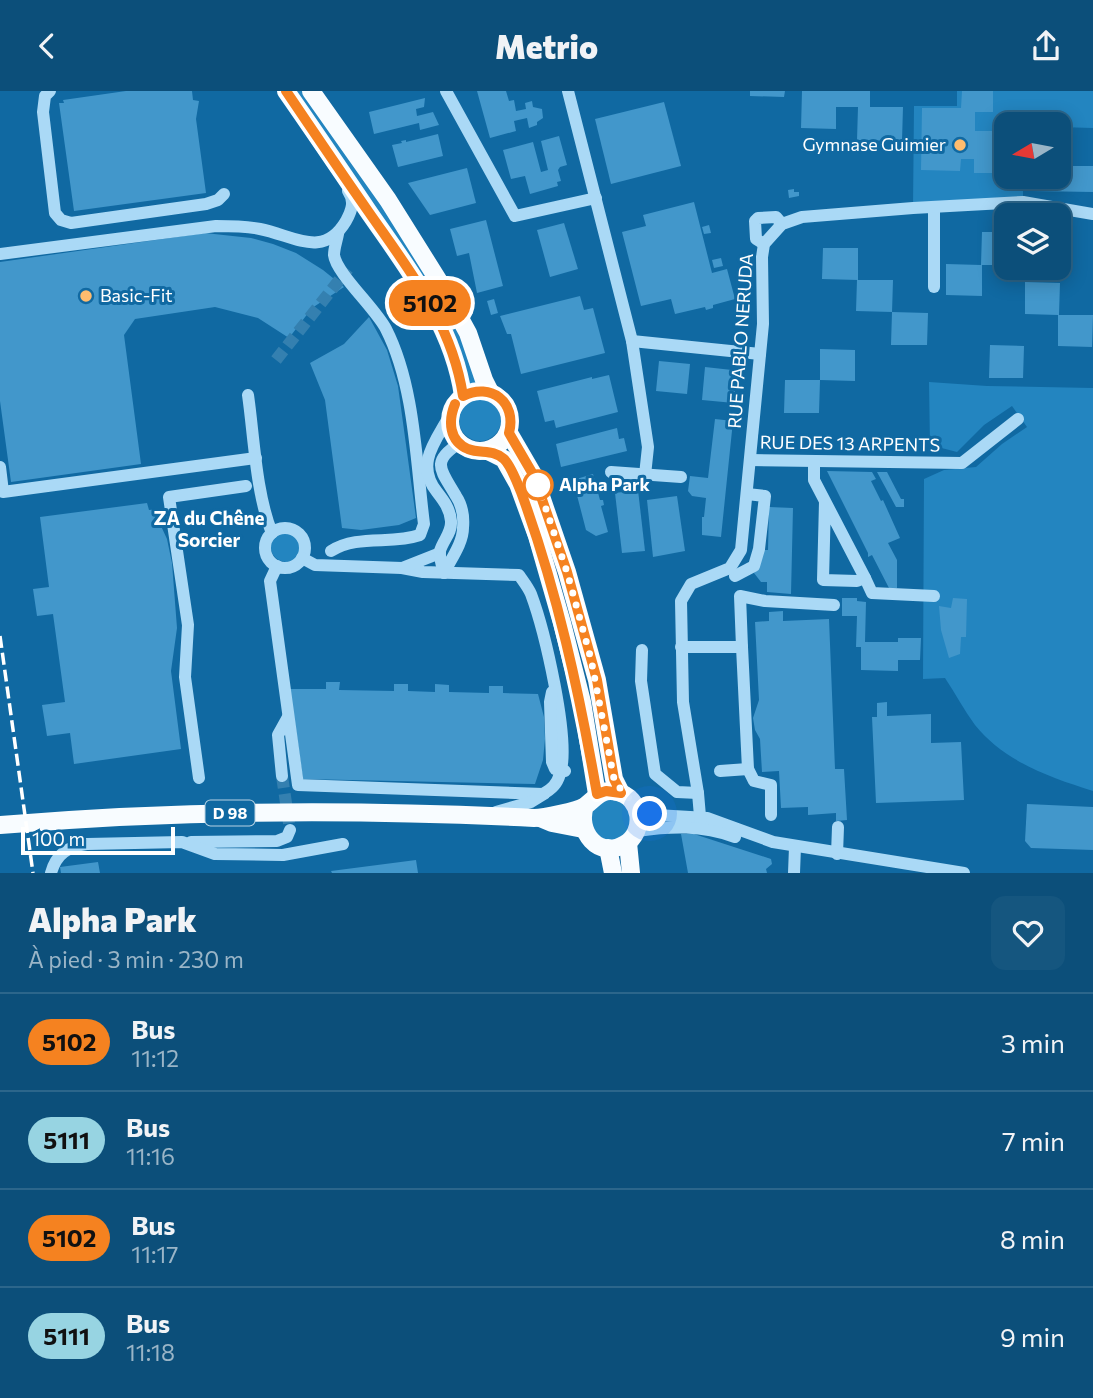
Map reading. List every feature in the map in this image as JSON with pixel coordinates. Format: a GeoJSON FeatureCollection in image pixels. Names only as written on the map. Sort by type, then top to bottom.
{"type":"FeatureCollection","features":[{"type":"Feature","properties":{"kind":"main road"},"geometry":{"type":"LineString","coordinates":[[286,91],[360,212],[405,262],[450,342],[459,369],[463,396]]}},
{"type":"Feature","properties":{"kind":"main road"},"geometry":{"type":"LineString","coordinates":[[311,91],[388,200],[446,291],[468,333],[490,392]]}},
{"type":"Feature","properties":{"kind":"main road"},"geometry":{"type":"LineString","coordinates":[[478,390],[490,392],[502,399],[507,407],[511,424],[509,433],[497,447],[488,450],[468,449],[460,443],[451,429],[451,413],[463,396],[478,390]]}},
{"type":"Feature","properties":{"kind":"main road"},"geometry":{"type":"LineString","coordinates":[[509,433],[534,476],[567,572],[597,680],[614,779],[621,793]]}},
{"type":"Feature","properties":{"kind":"main road"},"geometry":{"type":"LineString","coordinates":[[488,450],[504,459],[518,484],[537,536],[582,702],[591,800]]}},
{"type":"Feature","properties":{"kind":"main road"},"geometry":{"type":"LineString","coordinates":[[608,848],[593,842],[583,829],[582,813],[591,800],[606,791],[621,793],[630,799],[634,829],[631,873]]}},
{"type":"Feature","properties":{"kind":"main road","name":"D 98"},"geometry":{"type":"LineString","coordinates":[[540,818],[591,800]]}},
{"type":"Feature","properties":{"kind":"main road","name":"D 98"},"geometry":{"type":"LineString","coordinates":[[0,825],[217,813],[336,812],[540,818],[583,829]]}},
{"type":"Feature","properties":{"kind":"main road"},"geometry":{"type":"LineString","coordinates":[[608,848],[634,829]]}},
{"type":"Feature","properties":{"kind":"main road"},"geometry":{"type":"LineString","coordinates":[[608,848],[613,873]]}},
{"type":"Feature","properties":{"kind":"street"},"geometry":{"type":"LineString","coordinates":[[50,91],[45,96],[43,112],[55,213],[61,220],[71,223],[206,204],[224,194]]}},
{"type":"Feature","properties":{"kind":"street"},"geometry":{"type":"LineString","coordinates":[[446,91],[514,216],[596,198]]}},
{"type":"Feature","properties":{"kind":"street"},"geometry":{"type":"LineString","coordinates":[[568,91],[632,341],[648,447],[645,475]]}},
{"type":"Feature","properties":{"kind":"street"},"geometry":{"type":"LineString","coordinates":[[764,244],[756,239],[755,221],[776,216],[782,224],[802,217],[1023,202],[1093,214]]}},
{"type":"Feature","properties":{"kind":"street"},"geometry":{"type":"LineString","coordinates":[[934,208],[934,287]]}},
{"type":"Feature","properties":{"kind":"street"},"geometry":{"type":"LineString","coordinates":[[0,254],[216,226],[262,229],[300,242],[319,242],[338,234],[360,212]]}},
{"type":"Feature","properties":{"kind":"street","name":"RUE PABLO NERUDA"},"geometry":{"type":"LineString","coordinates":[[681,647],[681,601],[691,584],[730,568],[741,550],[763,324],[762,257],[764,244],[782,224]]}},
{"type":"Feature","properties":{"kind":"street"},"geometry":{"type":"LineString","coordinates":[[331,551],[342,544],[410,538],[420,534],[424,524],[403,370],[386,328],[336,262],[334,253],[338,234]]}},
{"type":"Feature","properties":{"kind":"street"},"geometry":{"type":"LineString","coordinates":[[632,341],[760,354]]}},
{"type":"Feature","properties":{"kind":"street"},"geometry":{"type":"LineString","coordinates":[[248,395],[256,458],[272,533]]}},
{"type":"Feature","properties":{"kind":"street"},"geometry":{"type":"LineString","coordinates":[[444,573],[440,553],[451,524],[444,502],[431,484],[426,469],[427,455],[451,413]]}},
{"type":"Feature","properties":{"kind":"street","name":"RUE DES 13 ARPENTS"},"geometry":{"type":"LineString","coordinates":[[750,460],[962,463],[1018,419]]}},
{"type":"Feature","properties":{"kind":"street"},"geometry":{"type":"LineString","coordinates":[[444,573],[460,542],[463,514],[458,498],[444,479],[440,467],[442,457],[460,443]]}},
{"type":"Feature","properties":{"kind":"street"},"geometry":{"type":"LineString","coordinates":[[0,467],[3,492],[256,458]]}},
{"type":"Feature","properties":{"kind":"street"},"geometry":{"type":"LineString","coordinates":[[814,460],[814,479],[872,593],[934,596]]}},
{"type":"Feature","properties":{"kind":"street"},"geometry":{"type":"LineString","coordinates":[[611,472],[681,477]]}},
{"type":"Feature","properties":{"kind":"street"},"geometry":{"type":"LineString","coordinates":[[199,778],[186,677],[188,625],[169,498],[246,486]]}},
{"type":"Feature","properties":{"kind":"street"},"geometry":{"type":"LineString","coordinates":[[735,576],[754,566],[759,549],[765,496],[747,494]]}},
{"type":"Feature","properties":{"kind":"street"},"geometry":{"type":"LineString","coordinates":[[825,502],[823,580],[857,581],[865,578]]}},
{"type":"Feature","properties":{"kind":"street"},"geometry":{"type":"LineString","coordinates":[[284,528],[290,529],[300,535],[305,547],[302,558],[288,568],[277,566],[269,561],[265,551],[267,540],[272,533],[284,528]]}},
{"type":"Feature","properties":{"kind":"street"},"geometry":{"type":"LineString","coordinates":[[402,568],[440,553]]}},
{"type":"Feature","properties":{"kind":"street"},"geometry":{"type":"LineString","coordinates":[[302,558],[315,565],[519,575],[530,592],[558,704],[562,728],[561,772],[554,788],[531,802],[486,815]]}},
{"type":"Feature","properties":{"kind":"street"},"geometry":{"type":"LineString","coordinates":[[277,566],[270,582],[298,785],[543,794],[554,788]]}},
{"type":"Feature","properties":{"kind":"street"},"geometry":{"type":"LineString","coordinates":[[771,814],[771,785],[754,781],[748,769],[740,596],[765,601],[834,605]]}},
{"type":"Feature","properties":{"kind":"street"},"geometry":{"type":"LineString","coordinates":[[703,821],[707,809],[699,797],[688,737],[681,647],[742,647]]}},
{"type":"Feature","properties":{"kind":"street"},"geometry":{"type":"LineString","coordinates":[[642,650],[641,681],[655,774],[677,792],[699,797]]}},
{"type":"Feature","properties":{"kind":"street"},"geometry":{"type":"LineString","coordinates":[[553,687],[550,702],[552,762],[555,769],[561,772]]}},
{"type":"Feature","properties":{"kind":"street"},"geometry":{"type":"LineString","coordinates":[[282,776],[278,736],[289,716]]}},
{"type":"Feature","properties":{"kind":"street"},"geometry":{"type":"LineString","coordinates":[[720,771],[748,769]]}},
{"type":"Feature","properties":{"kind":"street"},"geometry":{"type":"LineString","coordinates":[[634,829],[690,810],[699,797]]}},
{"type":"Feature","properties":{"kind":"street"},"geometry":{"type":"LineString","coordinates":[[674,816],[703,821],[796,847],[964,873]]}},
{"type":"Feature","properties":{"kind":"street"},"geometry":{"type":"LineString","coordinates":[[634,829],[703,821],[746,841],[773,842]]}},
{"type":"Feature","properties":{"kind":"street"},"geometry":{"type":"LineString","coordinates":[[837,854],[838,827]]}},
{"type":"Feature","properties":{"kind":"street"},"geometry":{"type":"LineString","coordinates":[[51,873],[58,856],[76,845],[277,841],[287,837],[290,829]]}},
{"type":"Feature","properties":{"kind":"street"},"geometry":{"type":"LineString","coordinates":[[181,842],[215,854],[270,855],[344,844]]}},
{"type":"Feature","properties":{"kind":"street"},"geometry":{"type":"LineString","coordinates":[[794,873],[796,847]]}},
{"type":"Feature","properties":{"kind":"shaded area"},"geometry":{"type":"Polygon","coordinates":[[[295,91],[304,91],[397,226],[466,343],[477,383],[467,384],[295,91]]]}},
{"type":"Feature","properties":{"kind":"shaded area"},"geometry":{"type":"Polygon","coordinates":[[[957,91],[1093,91],[1093,128],[1071,127],[1071,112],[994,112],[994,189],[1023,189],[1023,202],[913,208],[914,106],[957,106],[957,91]]]}},
{"type":"Feature","properties":{"kind":"shaded area"},"geometry":{"type":"Polygon","coordinates":[[[929,382],[1093,388],[1093,791],[1044,774],[1000,749],[975,725],[945,678],[923,679],[924,479],[944,470],[976,467],[1027,427],[1012,406],[984,425],[957,452],[930,445],[929,382]]]}},
{"type":"Feature","properties":{"kind":"shaded area"},"geometry":{"type":"Polygon","coordinates":[[[480,399],[495,405],[501,420],[495,435],[480,441],[465,435],[459,420],[465,405],[480,399]]]}},
{"type":"Feature","properties":{"kind":"shaded area"},"geometry":{"type":"Polygon","coordinates":[[[286,532],[297,536],[301,547],[297,558],[286,562],[275,558],[271,547],[275,536],[286,532]]]}},
{"type":"Feature","properties":{"kind":"shaded area"},"geometry":{"type":"Polygon","coordinates":[[[604,799],[624,802],[633,822],[621,839],[606,841],[594,833],[590,813],[604,799]]]}},
{"type":"Feature","properties":{"kind":"building"},"geometry":{"type":"Polygon","coordinates":[[[126,91],[192,91],[193,100],[199,101],[196,119],[206,193],[74,211],[59,103],[64,103],[63,100],[126,91]]]}},
{"type":"Feature","properties":{"kind":"building"},"geometry":{"type":"Polygon","coordinates":[[[477,91],[506,91],[509,101],[514,100],[516,111],[526,109],[525,103],[532,101],[533,107],[542,109],[543,118],[537,125],[529,128],[527,118],[514,121],[516,131],[490,138],[477,91]]]}},
{"type":"Feature","properties":{"kind":"building"},"geometry":{"type":"Polygon","coordinates":[[[750,91],[785,91],[784,97],[750,96],[750,91]]]}},
{"type":"Feature","properties":{"kind":"building"},"geometry":{"type":"Polygon","coordinates":[[[802,91],[870,91],[870,107],[903,107],[902,141],[857,140],[858,107],[836,107],[836,129],[801,128],[802,91]]]}},
{"type":"Feature","properties":{"kind":"building","name":"Gymnase Guimier"},"geometry":{"type":"Polygon","coordinates":[[[962,91],[993,91],[993,112],[975,112],[975,131],[994,131],[994,173],[974,173],[974,159],[961,159],[960,171],[921,170],[922,108],[961,108],[962,91]]]}},
{"type":"Feature","properties":{"kind":"building"},"geometry":{"type":"Polygon","coordinates":[[[425,98],[424,107],[416,109],[417,116],[433,112],[439,125],[420,130],[419,123],[374,134],[369,112],[425,98]]]}},
{"type":"Feature","properties":{"kind":"building"},"geometry":{"type":"Polygon","coordinates":[[[664,102],[681,166],[611,184],[595,119],[664,102]]]}},
{"type":"Feature","properties":{"kind":"building"},"geometry":{"type":"Polygon","coordinates":[[[438,134],[443,156],[398,167],[392,145],[438,134]]]}},
{"type":"Feature","properties":{"kind":"building"},"geometry":{"type":"Polygon","coordinates":[[[559,136],[567,165],[558,170],[561,181],[557,182],[558,186],[530,194],[525,176],[511,179],[503,150],[533,142],[541,172],[548,170],[541,141],[559,136]]]}},
{"type":"Feature","properties":{"kind":"building"},"geometry":{"type":"Polygon","coordinates":[[[1071,166],[1093,166],[1093,192],[1032,191],[1071,189],[1071,166]]]}},
{"type":"Feature","properties":{"kind":"building"},"geometry":{"type":"Polygon","coordinates":[[[467,168],[476,203],[430,215],[408,183],[467,168]]]}},
{"type":"Feature","properties":{"kind":"building"},"geometry":{"type":"Polygon","coordinates":[[[794,189],[794,192],[799,192],[799,196],[789,198],[788,190],[794,189]]]}},
{"type":"Feature","properties":{"kind":"building"},"geometry":{"type":"Polygon","coordinates":[[[694,202],[712,273],[727,269],[735,299],[713,305],[713,308],[706,310],[705,307],[675,314],[671,299],[641,306],[622,232],[646,226],[643,215],[694,202]]]}},
{"type":"Feature","properties":{"kind":"building"},"geometry":{"type":"Polygon","coordinates":[[[486,220],[503,286],[477,293],[469,253],[457,256],[450,229],[486,220]]]}},
{"type":"Feature","properties":{"kind":"building"},"geometry":{"type":"Polygon","coordinates":[[[564,223],[578,269],[550,277],[537,230],[564,223]]]}},
{"type":"Feature","properties":{"kind":"building"},"geometry":{"type":"Polygon","coordinates":[[[709,225],[711,233],[704,234],[702,227],[709,225]]]}},
{"type":"Feature","properties":{"kind":"building"},"geometry":{"type":"Polygon","coordinates":[[[982,232],[994,232],[994,265],[982,265],[982,296],[946,295],[946,264],[981,265],[982,232]]]}},
{"type":"Feature","properties":{"kind":"building"},"geometry":{"type":"Polygon","coordinates":[[[205,233],[251,238],[273,244],[296,253],[344,287],[312,308],[289,338],[258,318],[215,307],[135,319],[124,335],[141,464],[11,482],[0,401],[0,262],[205,233]]]}},
{"type":"Feature","properties":{"kind":"building"},"geometry":{"type":"Polygon","coordinates":[[[823,248],[858,248],[858,280],[822,279],[823,248]]]}},
{"type":"Feature","properties":{"kind":"building"},"geometry":{"type":"Polygon","coordinates":[[[721,258],[723,266],[714,268],[712,260],[721,258]]]}},
{"type":"Feature","properties":{"kind":"building"},"geometry":{"type":"Polygon","coordinates":[[[857,280],[893,280],[892,312],[856,311],[857,280]]]}},
{"type":"Feature","properties":{"kind":"building"},"geometry":{"type":"Polygon","coordinates":[[[1025,282],[1060,283],[1059,315],[1093,315],[1092,347],[1058,346],[1058,315],[1025,314],[1025,282]]]}},
{"type":"Feature","properties":{"kind":"building"},"geometry":{"type":"Polygon","coordinates":[[[580,296],[584,310],[593,308],[605,353],[521,374],[511,334],[507,334],[500,316],[580,296]]]}},
{"type":"Feature","properties":{"kind":"building"},"geometry":{"type":"Polygon","coordinates":[[[494,299],[498,313],[491,315],[487,301],[494,299]]]}},
{"type":"Feature","properties":{"kind":"building"},"geometry":{"type":"Polygon","coordinates":[[[892,312],[928,313],[927,345],[891,345],[892,312]]]}},
{"type":"Feature","properties":{"kind":"building"},"geometry":{"type":"Polygon","coordinates":[[[369,317],[387,350],[398,386],[416,518],[399,525],[361,530],[342,528],[325,400],[310,363],[344,344],[369,317]]]}},
{"type":"Feature","properties":{"kind":"building"},"geometry":{"type":"Polygon","coordinates":[[[990,345],[1024,346],[1023,378],[989,378],[990,345]]]}},
{"type":"Feature","properties":{"kind":"building"},"geometry":{"type":"Polygon","coordinates":[[[820,349],[855,350],[855,381],[820,380],[820,349]]]}},
{"type":"Feature","properties":{"kind":"building"},"geometry":{"type":"Polygon","coordinates":[[[659,361],[690,364],[687,394],[656,391],[659,361]]]}},
{"type":"Feature","properties":{"kind":"building"},"geometry":{"type":"Polygon","coordinates":[[[705,367],[732,370],[736,374],[734,403],[702,400],[705,367]]]}},
{"type":"Feature","properties":{"kind":"building"},"geometry":{"type":"Polygon","coordinates":[[[609,375],[618,412],[556,428],[554,420],[545,422],[537,391],[609,375]]]}},
{"type":"Feature","properties":{"kind":"building"},"geometry":{"type":"Polygon","coordinates":[[[785,380],[820,380],[819,413],[784,413],[785,380]]]}},
{"type":"Feature","properties":{"kind":"building"},"geometry":{"type":"Polygon","coordinates":[[[715,419],[733,421],[721,537],[702,535],[706,498],[692,496],[688,491],[690,476],[708,478],[715,419]]]}},
{"type":"Feature","properties":{"kind":"building"},"geometry":{"type":"Polygon","coordinates":[[[617,428],[619,439],[624,438],[627,451],[561,467],[556,444],[617,428]]]}},
{"type":"Feature","properties":{"kind":"building"},"geometry":{"type":"Polygon","coordinates":[[[827,471],[872,472],[876,479],[871,481],[900,538],[888,543],[897,560],[897,588],[890,590],[872,555],[868,557],[827,471]]]}},
{"type":"Feature","properties":{"kind":"building"},"geometry":{"type":"Polygon","coordinates":[[[877,472],[887,472],[901,499],[904,499],[904,507],[896,507],[877,472]]]}},
{"type":"Feature","properties":{"kind":"building"},"geometry":{"type":"Polygon","coordinates":[[[593,474],[600,500],[603,500],[604,505],[601,506],[608,532],[596,536],[586,530],[573,480],[593,474]]]}},
{"type":"Feature","properties":{"kind":"building"},"geometry":{"type":"Polygon","coordinates":[[[638,490],[645,551],[622,553],[615,493],[638,490]]]}},
{"type":"Feature","properties":{"kind":"building"},"geometry":{"type":"Polygon","coordinates":[[[677,496],[685,551],[653,557],[647,500],[677,496]]]}},
{"type":"Feature","properties":{"kind":"building"},"geometry":{"type":"Polygon","coordinates":[[[147,503],[149,510],[158,509],[172,563],[177,628],[171,671],[181,749],[74,764],[70,733],[47,736],[42,705],[65,702],[53,614],[37,616],[33,589],[49,587],[40,517],[147,503]]]}},
{"type":"Feature","properties":{"kind":"building"},"geometry":{"type":"Polygon","coordinates":[[[769,507],[793,508],[791,594],[767,592],[767,582],[761,582],[754,573],[764,550],[768,550],[769,507]]]}},
{"type":"Feature","properties":{"kind":"building"},"geometry":{"type":"Polygon","coordinates":[[[842,598],[857,598],[857,601],[866,602],[865,642],[898,642],[898,638],[921,638],[920,660],[898,660],[898,671],[861,670],[861,647],[856,647],[857,616],[842,616],[842,598]]]}},
{"type":"Feature","properties":{"kind":"building"},"geometry":{"type":"Polygon","coordinates":[[[953,598],[967,599],[966,637],[961,637],[960,654],[949,658],[941,630],[939,606],[951,608],[953,598]]]}},
{"type":"Feature","properties":{"kind":"building"},"geometry":{"type":"Polygon","coordinates":[[[783,611],[783,621],[829,619],[835,769],[844,769],[847,820],[836,821],[836,813],[808,815],[808,807],[781,808],[779,771],[762,772],[760,739],[753,718],[759,700],[755,622],[769,621],[769,612],[783,611]]]}},
{"type":"Feature","properties":{"kind":"building"},"geometry":{"type":"Polygon","coordinates":[[[326,682],[340,682],[339,690],[394,691],[394,684],[408,684],[408,691],[435,692],[435,684],[449,685],[449,692],[489,693],[489,686],[503,686],[503,693],[538,694],[544,717],[545,739],[543,760],[535,784],[303,779],[290,689],[326,689],[326,682]]]}},
{"type":"Feature","properties":{"kind":"building"},"geometry":{"type":"Polygon","coordinates":[[[887,702],[887,716],[931,714],[931,743],[961,742],[964,800],[876,803],[872,717],[877,717],[877,703],[887,702]]]}},
{"type":"Feature","properties":{"kind":"building"},"geometry":{"type":"Polygon","coordinates":[[[1027,804],[1093,807],[1093,850],[1031,848],[1025,841],[1027,804]]]}},
{"type":"Feature","properties":{"kind":"building"},"geometry":{"type":"Polygon","coordinates":[[[681,834],[694,834],[771,859],[772,864],[766,869],[767,873],[688,873],[681,834]]]}},
{"type":"Feature","properties":{"kind":"building"},"geometry":{"type":"Polygon","coordinates":[[[416,860],[418,873],[331,871],[416,860]]]}},
{"type":"Feature","properties":{"kind":"building"},"geometry":{"type":"Polygon","coordinates":[[[98,862],[100,873],[61,873],[60,867],[98,862]]]}},
{"type":"Feature","properties":{"kind":"tunnel"},"geometry":{"type":"LineString","coordinates":[[276,360],[348,269]]}},
{"type":"Feature","properties":{"kind":"tunnel"},"geometry":{"type":"LineString","coordinates":[[282,776],[290,830]]}},
{"type":"Feature","properties":{"kind":"railway"},"geometry":{"type":"LineString","coordinates":[[0,636],[33,873]]}},
{"type":"Feature","properties":{"kind":"bus line","name":"5102"},"geometry":{"type":"LineString","coordinates":[[286,91],[426,296],[450,342],[459,369],[463,396],[478,390],[490,392],[502,399],[507,407],[511,424],[509,433],[534,476],[567,572],[597,680],[614,779],[621,793],[606,791],[597,794],[582,702],[562,623],[537,536],[518,484],[504,459],[488,450],[468,449],[454,437],[450,421],[455,404]]}},
{"type":"Feature","properties":{"kind":"place","name":"Gymnase Guimier"},"geometry":{"type":"Point","coordinates":[960,145]}},
{"type":"Feature","properties":{"kind":"place","name":"Basic-Fit"},"geometry":{"type":"Point","coordinates":[86,296]}},
{"type":"Feature","properties":{"kind":"place","name":"Alpha Park"},"geometry":{"type":"Point","coordinates":[538,485]}},
{"type":"Feature","properties":{"kind":"district","name":"ZA du Chêne Sorcier"},"geometry":{"type":"Point","coordinates":[209,529]}},
{"type":"Feature","properties":{"kind":"route"},"geometry":{"type":"LineString","coordinates":[[538,485],[567,572],[597,680],[614,779],[621,793],[636,806],[639,814],[650,814]]}}]}
